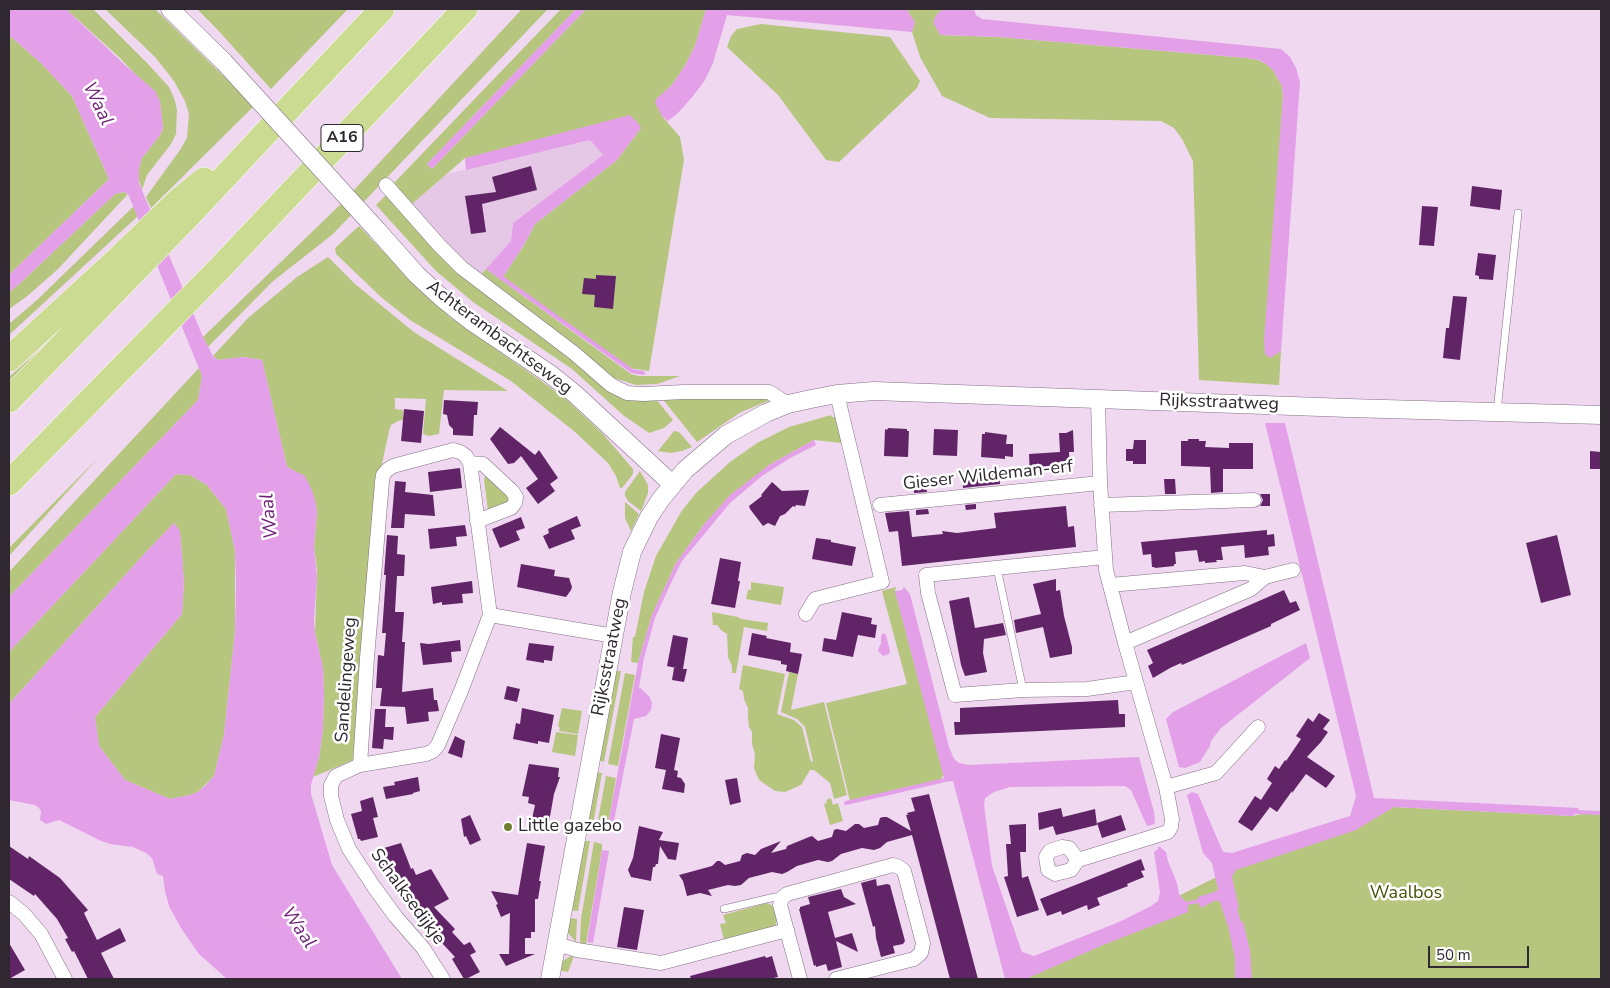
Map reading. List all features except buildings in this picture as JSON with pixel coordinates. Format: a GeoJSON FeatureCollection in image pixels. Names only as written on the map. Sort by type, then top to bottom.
{"type":"FeatureCollection","features":[{"type":"Feature","properties":{"kind":"highway"},"geometry":{"type":"LineString","coordinates":[[9,400],[122,270],[183,208],[279,118],[382,9]]}},
{"type":"Feature","properties":{"kind":"highway","name":"A16"},"geometry":{"type":"LineString","coordinates":[[9,483],[220,268],[465,9]]}},
{"type":"Feature","properties":{"kind":"highway"},"geometry":{"type":"LineString","coordinates":[[9,360],[122,270]]}},
{"type":"Feature","properties":{"kind":"street","name":"Achterambachtseweg"},"geometry":{"type":"LineString","coordinates":[[170,9],[224,62],[417,275],[442,299],[471,321],[550,374],[575,394],[672,484]]}},
{"type":"Feature","properties":{"kind":"street"},"geometry":{"type":"LineString","coordinates":[[386,185],[462,268],[574,353],[611,385],[627,393],[643,394],[769,392],[788,404]]}},
{"type":"Feature","properties":{"kind":"street","name":"Rijksstraatweg"},"geometry":{"type":"LineString","coordinates":[[550,979],[622,592],[632,552],[650,517],[672,484],[726,435],[766,413],[788,404],[837,394],[874,391],[1601,415]]}},
{"type":"Feature","properties":{"kind":"street"},"geometry":{"type":"LineString","coordinates":[[806,614],[815,600],[882,582],[837,394]]}},
{"type":"Feature","properties":{"kind":"street","name":"Gieser Wildeman-erf"},"geometry":{"type":"LineString","coordinates":[[1078,860],[1168,832],[1172,819],[1166,787],[1125,644],[1105,558],[1100,483],[1098,399]]}},
{"type":"Feature","properties":{"kind":"street","name":"Sandelingeweg"},"geometry":{"type":"LineString","coordinates":[[454,450],[466,456],[470,463],[490,615],[461,691],[438,745],[433,751],[426,754],[360,765],[367,658],[384,475],[393,466],[454,450]]}},
{"type":"Feature","properties":{"kind":"street","name":"Sandelingeweg"},"geometry":{"type":"LineString","coordinates":[[470,463],[483,464],[512,490],[516,497],[516,503],[511,508],[477,521]]}},
{"type":"Feature","properties":{"kind":"street","name":"Gieser Wildeman-erf"},"geometry":{"type":"LineString","coordinates":[[880,505],[1100,483]]}},
{"type":"Feature","properties":{"kind":"street"},"geometry":{"type":"LineString","coordinates":[[1101,504],[1254,500]]}},
{"type":"Feature","properties":{"kind":"street"},"geometry":{"type":"LineString","coordinates":[[1105,558],[926,575],[928,593],[954,695],[1023,690],[1087,690],[1136,682]]}},
{"type":"Feature","properties":{"kind":"street"},"geometry":{"type":"LineString","coordinates":[[1110,585],[1245,573],[1265,577],[1293,570]]}},
{"type":"Feature","properties":{"kind":"street"},"geometry":{"type":"LineString","coordinates":[[1125,644],[1251,589],[1265,577]]}},
{"type":"Feature","properties":{"kind":"street"},"geometry":{"type":"LineString","coordinates":[[490,615],[614,636]]}},
{"type":"Feature","properties":{"kind":"street"},"geometry":{"type":"LineString","coordinates":[[1166,787],[1216,772],[1258,727]]}},
{"type":"Feature","properties":{"kind":"street","name":"Schalksedijkje"},"geometry":{"type":"LineString","coordinates":[[360,765],[336,776],[331,785],[331,796],[337,820],[349,849],[374,887],[396,917],[423,948],[443,979]]}},
{"type":"Feature","properties":{"kind":"street"},"geometry":{"type":"LineString","coordinates":[[800,979],[780,905],[782,898],[788,894],[893,865],[900,867],[904,871],[923,943],[921,953],[914,959],[836,979]]}},
{"type":"Feature","properties":{"kind":"street"},"geometry":{"type":"LineString","coordinates":[[9,902],[24,914],[41,934],[65,979]]}},
{"type":"Feature","properties":{"kind":"street"},"geometry":{"type":"LineString","coordinates":[[557,944],[576,950],[661,963],[787,930]]}},
{"type":"Feature","properties":{"kind":"lane"},"geometry":{"type":"LineString","coordinates":[[1497,412],[1518,213]]}},
{"type":"Feature","properties":{"kind":"lane"},"geometry":{"type":"LineString","coordinates":[[998,568],[1023,690]]}},
{"type":"Feature","properties":{"kind":"lane"},"geometry":{"type":"LineString","coordinates":[[724,909],[775,897],[782,898]]}},
{"type":"Feature","properties":{"kind":"shaded area"},"geometry":{"type":"Polygon","coordinates":[[[591,140],[603,155],[513,223],[511,241],[482,274],[453,251],[412,204],[447,174],[591,140]]]}},
{"type":"Feature","properties":{"kind":"green space"},"geometry":{"type":"Polygon","coordinates":[[[66,9],[93,9],[169,87],[174,98],[177,109],[176,134],[171,144],[147,175],[142,190],[138,177],[142,158],[163,129],[160,101],[120,58],[66,9]]]}},
{"type":"Feature","properties":{"kind":"green space"},"geometry":{"type":"Polygon","coordinates":[[[105,9],[155,9],[254,106],[151,208],[146,197],[187,138],[189,114],[185,101],[174,81],[155,57],[105,9]]]}},
{"type":"Feature","properties":{"kind":"green space"},"geometry":{"type":"Polygon","coordinates":[[[197,9],[348,9],[271,89],[197,9]]]}},
{"type":"Feature","properties":{"kind":"green space"},"geometry":{"type":"Polygon","coordinates":[[[522,9],[548,9],[333,234],[272,282],[208,347],[203,337],[341,204],[522,9]]]}},
{"type":"Feature","properties":{"kind":"green space"},"geometry":{"type":"Polygon","coordinates":[[[561,9],[576,9],[427,164],[432,169],[586,9],[706,9],[695,46],[686,64],[672,85],[657,99],[662,116],[680,137],[684,160],[649,371],[629,368],[503,277],[535,224],[617,160],[641,128],[465,158],[412,204],[394,183],[561,9]]]}},
{"type":"Feature","properties":{"kind":"green space"},"geometry":{"type":"Polygon","coordinates":[[[886,9],[944,9],[937,14],[940,35],[999,37],[1247,58],[1258,60],[1273,70],[1282,86],[1283,96],[1269,358],[1281,351],[1279,385],[1199,380],[1193,161],[1174,128],[1161,121],[990,118],[942,96],[920,57],[912,32],[915,22],[907,10],[886,9]]]}},
{"type":"Feature","properties":{"kind":"green space"},"geometry":{"type":"Polygon","coordinates":[[[761,24],[890,37],[920,81],[917,88],[839,162],[826,160],[778,95],[727,47],[731,36],[737,29],[761,24]]]}},
{"type":"Feature","properties":{"kind":"green space"},"geometry":{"type":"Polygon","coordinates":[[[9,35],[41,63],[72,96],[109,179],[9,275],[9,35]]]}},
{"type":"Feature","properties":{"kind":"green space"},"geometry":{"type":"Polygon","coordinates":[[[123,192],[128,194],[57,270],[9,309],[9,292],[115,194],[123,192]]]}},
{"type":"Feature","properties":{"kind":"green space"},"geometry":{"type":"Polygon","coordinates":[[[389,192],[455,266],[623,394],[655,398],[673,420],[664,428],[649,433],[623,415],[572,369],[473,302],[436,271],[376,205],[389,192]]]}},
{"type":"Feature","properties":{"kind":"green space"},"geometry":{"type":"Polygon","coordinates":[[[134,206],[138,216],[9,335],[9,324],[37,300],[134,206]]]}},
{"type":"Feature","properties":{"kind":"green space"},"geometry":{"type":"Polygon","coordinates":[[[359,226],[417,287],[451,318],[568,401],[602,433],[633,469],[633,474],[622,488],[620,488],[616,476],[608,463],[575,432],[511,381],[410,320],[382,298],[336,254],[335,248],[359,226]]]}},
{"type":"Feature","properties":{"kind":"green space"},"geometry":{"type":"Polygon","coordinates":[[[328,257],[355,284],[414,332],[508,391],[444,390],[439,434],[429,436],[423,434],[426,399],[395,398],[395,409],[403,410],[403,420],[391,425],[374,501],[353,760],[313,777],[319,757],[323,729],[324,693],[323,668],[315,633],[317,571],[314,546],[316,504],[293,470],[287,467],[262,360],[243,357],[218,360],[213,356],[248,318],[297,277],[328,257]]]}},
{"type":"Feature","properties":{"kind":"green space"},"geometry":{"type":"Polygon","coordinates":[[[486,269],[631,374],[639,376],[680,376],[657,384],[636,385],[614,378],[482,274],[486,269]]]}},
{"type":"Feature","properties":{"kind":"green space"},"geometry":{"type":"Polygon","coordinates":[[[43,348],[9,383],[9,377],[43,348]]]}},
{"type":"Feature","properties":{"kind":"green space"},"geometry":{"type":"Polygon","coordinates":[[[199,368],[202,376],[198,400],[9,597],[9,572],[199,368]]]}},
{"type":"Feature","properties":{"kind":"green space"},"geometry":{"type":"Polygon","coordinates":[[[771,396],[768,401],[741,412],[697,442],[661,397],[771,396]]]}},
{"type":"Feature","properties":{"kind":"green space"},"geometry":{"type":"Polygon","coordinates":[[[831,415],[835,417],[842,443],[814,440],[769,465],[705,523],[676,563],[652,615],[638,663],[631,662],[633,637],[635,637],[644,592],[656,556],[681,512],[696,493],[730,462],[757,443],[789,427],[831,415]]]}},
{"type":"Feature","properties":{"kind":"green space"},"geometry":{"type":"Polygon","coordinates":[[[674,431],[679,432],[692,447],[670,453],[658,451],[674,431]]]}},
{"type":"Feature","properties":{"kind":"green space"},"geometry":{"type":"Polygon","coordinates":[[[98,458],[9,556],[9,548],[98,458]]]}},
{"type":"Feature","properties":{"kind":"green space"},"geometry":{"type":"Polygon","coordinates":[[[640,471],[648,485],[648,493],[641,511],[628,501],[625,496],[625,492],[640,471]]]}},
{"type":"Feature","properties":{"kind":"green space"},"geometry":{"type":"Polygon","coordinates":[[[176,474],[190,475],[207,485],[226,509],[235,551],[235,632],[224,735],[214,776],[198,792],[170,799],[125,780],[99,746],[95,717],[182,614],[184,582],[180,532],[174,523],[9,704],[9,652],[176,474]]]}},
{"type":"Feature","properties":{"kind":"green space"},"geometry":{"type":"Polygon","coordinates":[[[486,475],[489,475],[512,502],[488,511],[484,479],[486,475]]]}},
{"type":"Feature","properties":{"kind":"green space"},"geometry":{"type":"Polygon","coordinates":[[[625,502],[639,514],[631,531],[625,518],[625,502]]]}},
{"type":"Feature","properties":{"kind":"green space"},"geometry":{"type":"Polygon","coordinates":[[[751,582],[784,587],[781,605],[746,599],[748,590],[751,590],[751,582]]]}},
{"type":"Feature","properties":{"kind":"green space"},"geometry":{"type":"Polygon","coordinates":[[[896,587],[895,591],[944,775],[940,780],[850,801],[826,703],[907,684],[882,591],[896,587]]]}},
{"type":"Feature","properties":{"kind":"green space"},"geometry":{"type":"Polygon","coordinates":[[[712,612],[768,623],[767,631],[744,627],[736,673],[732,673],[732,666],[728,657],[727,634],[717,625],[713,625],[712,612]]]}},
{"type":"Feature","properties":{"kind":"green space"},"geometry":{"type":"Polygon","coordinates":[[[743,665],[785,674],[777,714],[794,720],[802,727],[811,762],[813,761],[805,727],[797,719],[781,712],[789,672],[798,674],[791,710],[824,702],[847,795],[834,799],[830,783],[814,770],[810,770],[801,785],[785,792],[775,791],[759,780],[754,768],[755,754],[752,744],[752,732],[749,727],[748,708],[743,691],[739,689],[743,665]]]}},
{"type":"Feature","properties":{"kind":"green space"},"geometry":{"type":"Polygon","coordinates":[[[615,671],[621,671],[604,762],[598,760],[615,671]]]}},
{"type":"Feature","properties":{"kind":"green space"},"geometry":{"type":"Polygon","coordinates":[[[625,673],[635,675],[618,766],[608,764],[625,673]]]}},
{"type":"Feature","properties":{"kind":"green space"},"geometry":{"type":"Polygon","coordinates":[[[562,708],[582,711],[578,734],[559,731],[560,728],[558,726],[562,708]]]}},
{"type":"Feature","properties":{"kind":"green space"},"geometry":{"type":"Polygon","coordinates":[[[556,732],[578,735],[575,756],[552,752],[556,732]]]}},
{"type":"Feature","properties":{"kind":"green space"},"geometry":{"type":"Polygon","coordinates":[[[596,772],[602,773],[592,830],[586,829],[596,772]]]}},
{"type":"Feature","properties":{"kind":"green space"},"geometry":{"type":"Polygon","coordinates":[[[606,776],[616,778],[608,833],[596,831],[606,776]]]}},
{"type":"Feature","properties":{"kind":"green space"},"geometry":{"type":"Polygon","coordinates":[[[831,798],[833,805],[838,803],[843,821],[830,825],[824,804],[827,803],[826,800],[831,798]]]}},
{"type":"Feature","properties":{"kind":"green space","name":"Waalbos"},"geometry":{"type":"Polygon","coordinates":[[[1394,807],[1573,816],[1585,813],[1601,814],[1601,979],[1010,979],[1235,868],[1394,807]]]}},
{"type":"Feature","properties":{"kind":"green space"},"geometry":{"type":"Polygon","coordinates":[[[583,841],[590,841],[578,911],[570,910],[583,841]]]}},
{"type":"Feature","properties":{"kind":"green space"},"geometry":{"type":"Polygon","coordinates":[[[594,842],[602,844],[602,850],[586,944],[580,943],[581,919],[594,842]]]}},
{"type":"Feature","properties":{"kind":"green space"},"geometry":{"type":"Polygon","coordinates":[[[767,903],[775,907],[778,918],[775,926],[724,940],[720,924],[726,923],[723,915],[767,903]]]}},
{"type":"Feature","properties":{"kind":"green space"},"geometry":{"type":"Polygon","coordinates":[[[569,918],[577,919],[576,942],[568,933],[569,918]]]}},
{"type":"Feature","properties":{"kind":"green space"},"geometry":{"type":"Polygon","coordinates":[[[574,956],[568,972],[559,970],[561,962],[574,956]]]}},
{"type":"Feature","properties":{"kind":"water","name":"Waal"},"geometry":{"type":"Polygon","coordinates":[[[9,9],[66,9],[155,91],[160,101],[163,128],[160,135],[142,158],[139,168],[139,183],[203,337],[213,356],[218,360],[243,357],[262,360],[287,467],[305,476],[316,504],[314,546],[317,578],[314,619],[315,633],[323,668],[324,693],[323,729],[319,757],[311,785],[311,794],[332,865],[402,979],[227,979],[199,954],[181,928],[169,906],[163,876],[157,874],[152,858],[146,853],[133,847],[110,844],[99,840],[59,820],[46,824],[40,820],[41,811],[35,805],[9,800],[9,704],[174,523],[180,531],[184,582],[182,614],[95,717],[99,746],[125,780],[170,799],[190,795],[198,792],[205,786],[214,776],[224,735],[235,632],[236,583],[235,551],[226,509],[207,485],[190,475],[176,474],[9,652],[9,597],[198,400],[202,376],[128,194],[123,192],[115,194],[9,292],[9,275],[109,179],[72,96],[41,63],[9,35],[9,9]]]}},
{"type":"Feature","properties":{"kind":"water"},"geometry":{"type":"Polygon","coordinates":[[[576,9],[586,9],[432,169],[427,164],[576,9]]]}},
{"type":"Feature","properties":{"kind":"water"},"geometry":{"type":"Polygon","coordinates":[[[706,9],[907,10],[915,22],[912,32],[727,15],[713,63],[705,80],[678,113],[668,121],[662,116],[655,103],[656,99],[672,85],[686,64],[695,46],[706,9]]]}},
{"type":"Feature","properties":{"kind":"water"},"geometry":{"type":"Polygon","coordinates":[[[944,9],[974,9],[976,15],[982,19],[1281,49],[1290,57],[1300,82],[1281,351],[1270,358],[1265,354],[1264,340],[1283,96],[1282,86],[1273,70],[1259,60],[1247,58],[999,37],[940,35],[933,22],[937,14],[944,9]]]}},
{"type":"Feature","properties":{"kind":"water"},"geometry":{"type":"Polygon","coordinates":[[[630,115],[641,128],[617,160],[535,224],[501,280],[486,269],[511,241],[513,223],[603,155],[590,140],[466,170],[465,158],[630,115]]]}},
{"type":"Feature","properties":{"kind":"water"},"geometry":{"type":"Polygon","coordinates":[[[1265,423],[1285,423],[1374,798],[1579,808],[1573,816],[1394,807],[1356,830],[1236,870],[1232,877],[1239,908],[1237,909],[1241,922],[1243,922],[1250,950],[1252,979],[1235,979],[1235,958],[1228,926],[1220,902],[1216,900],[1201,908],[1198,903],[1188,905],[1188,912],[1103,945],[1026,979],[1005,979],[953,781],[945,782],[895,591],[902,590],[904,587],[910,594],[949,747],[954,759],[959,763],[969,765],[1139,757],[1154,812],[1155,823],[1152,825],[1147,826],[1131,790],[1125,786],[1010,787],[994,792],[985,798],[984,805],[992,866],[1022,952],[1034,956],[1119,922],[1158,901],[1160,892],[1154,852],[1158,847],[1166,852],[1179,894],[1183,899],[1187,902],[1214,892],[1218,890],[1212,863],[1203,853],[1187,795],[1192,792],[1198,794],[1223,852],[1232,853],[1350,816],[1356,796],[1265,423]]]}},
{"type":"Feature","properties":{"kind":"water"},"geometry":{"type":"Polygon","coordinates":[[[814,440],[816,445],[790,458],[762,476],[730,503],[682,561],[655,618],[644,658],[639,687],[649,696],[652,703],[651,710],[646,716],[634,719],[613,826],[608,825],[638,663],[652,615],[676,563],[705,523],[730,495],[769,465],[814,440]]]}},
{"type":"Feature","properties":{"kind":"water"},"geometry":{"type":"Polygon","coordinates":[[[884,633],[890,651],[889,654],[883,656],[878,651],[881,644],[881,635],[884,633]]]}},
{"type":"Feature","properties":{"kind":"water"},"geometry":{"type":"Polygon","coordinates":[[[1306,643],[1310,658],[1221,728],[1211,741],[1200,762],[1185,768],[1179,767],[1166,719],[1173,712],[1306,643]]]}},
{"type":"Feature","properties":{"kind":"water"},"geometry":{"type":"Polygon","coordinates":[[[602,850],[609,851],[593,943],[587,942],[602,850]]]}},
{"type":"Feature","properties":{"kind":"waterway"},"geometry":{"type":"LineString","coordinates":[[502,278],[632,371],[643,373]]}},
{"type":"Feature","properties":{"kind":"waterway"},"geometry":{"type":"LineString","coordinates":[[846,803],[945,780]]}},
{"type":"Feature","properties":{"kind":"waterway"},"geometry":{"type":"LineString","coordinates":[[1577,812],[1601,813]]}},
{"type":"Feature","properties":{"kind":"place","name":"Little gazebo"},"geometry":{"type":"Point","coordinates":[508,827]}}]}
